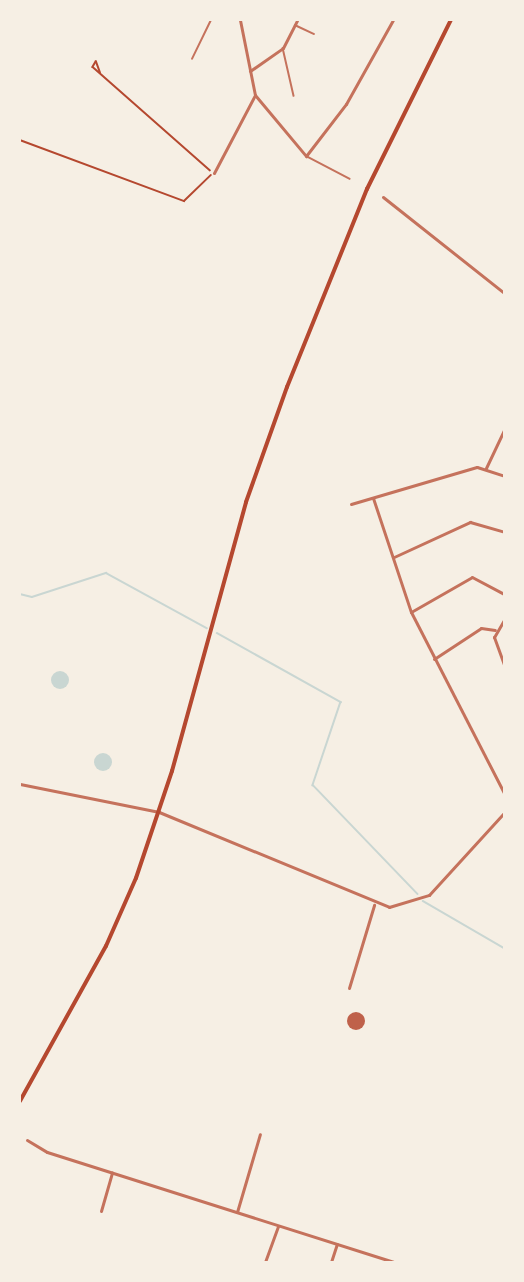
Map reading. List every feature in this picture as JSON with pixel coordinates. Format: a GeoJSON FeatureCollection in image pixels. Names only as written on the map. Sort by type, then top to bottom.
{"type":"FeatureCollection","features":[{"type":"Feature","properties":{"kind":"main road"},"geometry":{"type":"LineString","coordinates":[[20,1101],[106,946],[159,812],[246,502],[287,387],[367,189],[451,20]]}},
{"type":"Feature","properties":{"kind":"street"},"geometry":{"type":"LineString","coordinates":[[240,20],[255,95],[306,156],[346,104],[393,20]]}},
{"type":"Feature","properties":{"kind":"street"},"geometry":{"type":"LineString","coordinates":[[250,71],[283,48],[297,20]]}},
{"type":"Feature","properties":{"kind":"street"},"geometry":{"type":"LineString","coordinates":[[214,173],[255,95]]}},
{"type":"Feature","properties":{"kind":"street"},"geometry":{"type":"LineString","coordinates":[[383,197],[504,293]]}},
{"type":"Feature","properties":{"kind":"street"},"geometry":{"type":"LineString","coordinates":[[486,468],[504,430]]}},
{"type":"Feature","properties":{"kind":"street"},"geometry":{"type":"LineString","coordinates":[[351,504],[486,468],[504,476]]}},
{"type":"Feature","properties":{"kind":"street"},"geometry":{"type":"LineString","coordinates":[[373,498],[411,612],[504,793]]}},
{"type":"Feature","properties":{"kind":"street"},"geometry":{"type":"LineString","coordinates":[[394,557],[470,522],[504,532]]}},
{"type":"Feature","properties":{"kind":"street"},"geometry":{"type":"LineString","coordinates":[[411,612],[472,577],[504,594]]}},
{"type":"Feature","properties":{"kind":"street"},"geometry":{"type":"LineString","coordinates":[[504,620],[495,630],[494,644],[504,664]]}},
{"type":"Feature","properties":{"kind":"street"},"geometry":{"type":"LineString","coordinates":[[434,659],[481,628],[495,630]]}},
{"type":"Feature","properties":{"kind":"street"},"geometry":{"type":"LineString","coordinates":[[20,784],[129,804],[159,812],[374,905],[407,905],[429,894],[504,813]]}},
{"type":"Feature","properties":{"kind":"street"},"geometry":{"type":"LineString","coordinates":[[349,988],[374,905]]}},
{"type":"Feature","properties":{"kind":"street"},"geometry":{"type":"LineString","coordinates":[[237,1212],[260,1134]]}},
{"type":"Feature","properties":{"kind":"street"},"geometry":{"type":"LineString","coordinates":[[27,1140],[112,1172],[393,1263]]}},
{"type":"Feature","properties":{"kind":"street"},"geometry":{"type":"LineString","coordinates":[[100,1211],[112,1172]]}},
{"type":"Feature","properties":{"kind":"street"},"geometry":{"type":"LineString","coordinates":[[265,1263],[278,1226]]}},
{"type":"Feature","properties":{"kind":"street"},"geometry":{"type":"LineString","coordinates":[[331,1263],[337,1244]]}},
{"type":"Feature","properties":{"kind":"lane"},"geometry":{"type":"LineString","coordinates":[[192,59],[211,20]]}},
{"type":"Feature","properties":{"kind":"lane"},"geometry":{"type":"LineString","coordinates":[[294,24],[314,34]]}},
{"type":"Feature","properties":{"kind":"lane"},"geometry":{"type":"LineString","coordinates":[[283,48],[294,96]]}},
{"type":"Feature","properties":{"kind":"lane"},"geometry":{"type":"LineString","coordinates":[[306,156],[350,179]]}},
{"type":"Feature","properties":{"kind":"path"},"geometry":{"type":"LineString","coordinates":[[20,140],[184,201],[214,173],[100,73]]}},
{"type":"Feature","properties":{"kind":"shaded area"},"geometry":{"type":"Polygon","coordinates":[[[56,671],[64,671],[69,676],[67,687],[56,689],[51,684],[51,676],[56,671]]]}},
{"type":"Feature","properties":{"kind":"shaded area"},"geometry":{"type":"Polygon","coordinates":[[[103,753],[109,756],[112,762],[109,768],[103,771],[97,768],[94,762],[97,756],[103,753]]]}},
{"type":"Feature","properties":{"kind":"building"},"geometry":{"type":"Polygon","coordinates":[[[356,1012],[362,1015],[365,1021],[362,1027],[356,1030],[350,1027],[347,1021],[350,1015],[356,1012]]]}},
{"type":"Feature","properties":{"kind":"waterway"},"geometry":{"type":"LineString","coordinates":[[20,594],[32,597],[106,573],[207,628]]}},
{"type":"Feature","properties":{"kind":"waterway"},"geometry":{"type":"LineString","coordinates":[[217,633],[341,702],[313,785],[418,894]]}},
{"type":"Feature","properties":{"kind":"waterway"},"geometry":{"type":"LineString","coordinates":[[423,901],[504,948]]}}]}
